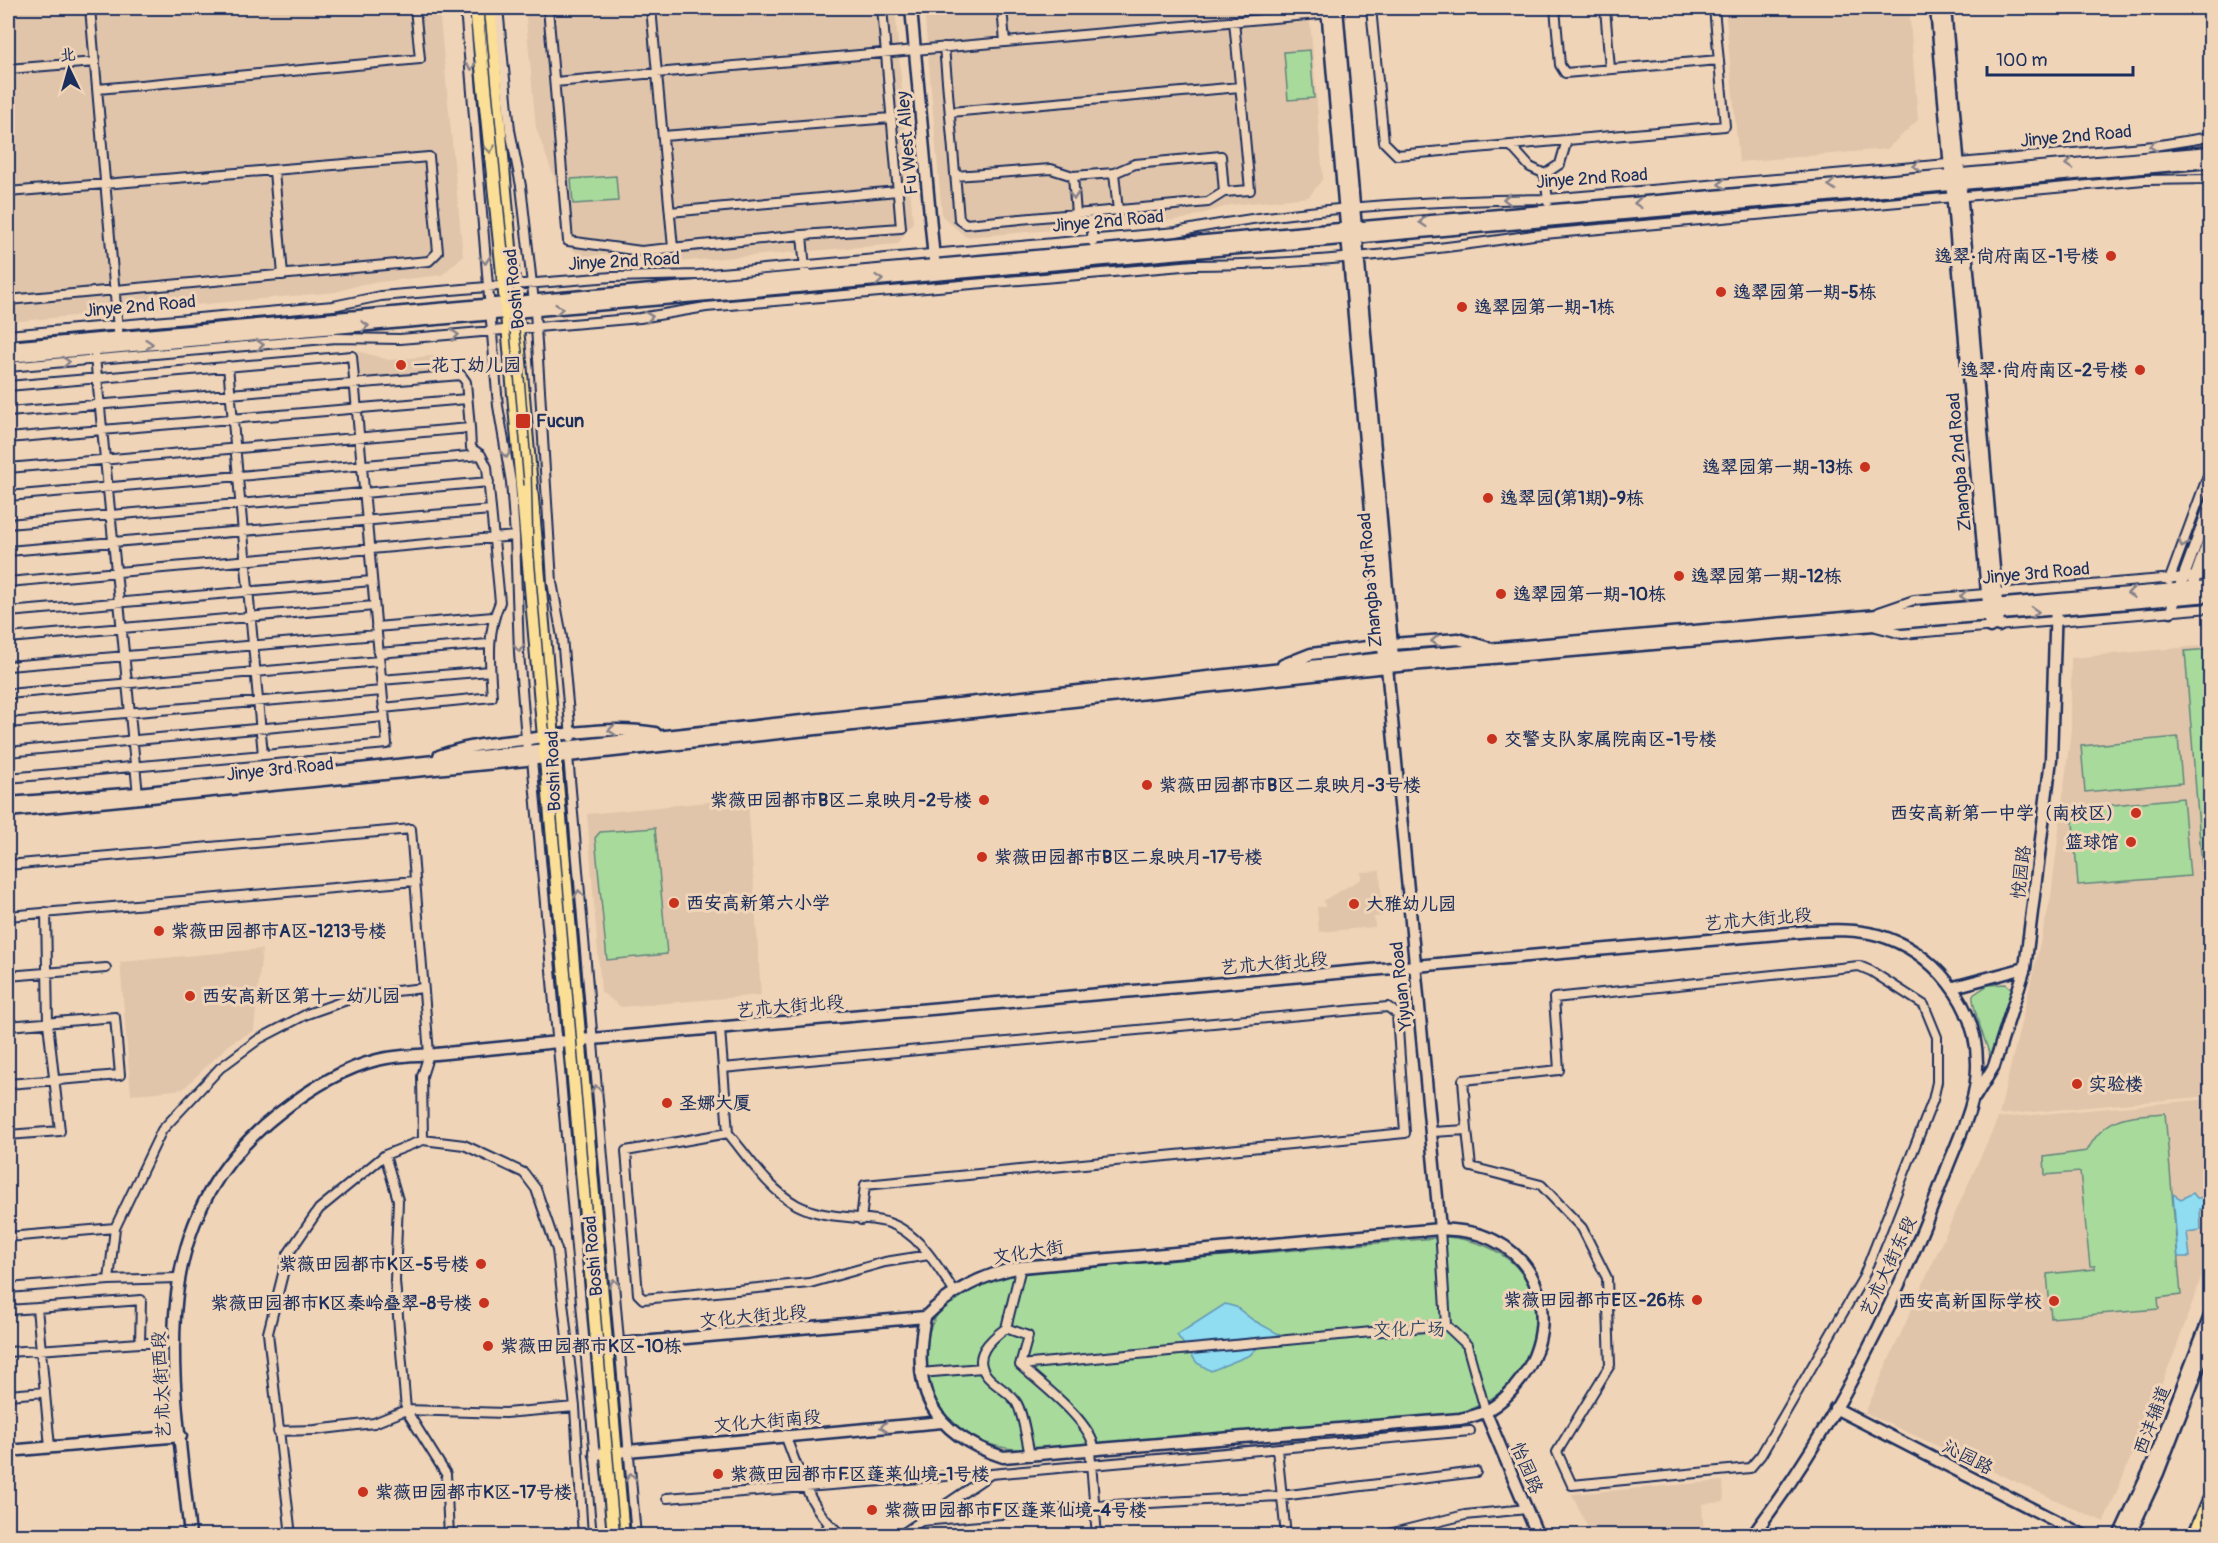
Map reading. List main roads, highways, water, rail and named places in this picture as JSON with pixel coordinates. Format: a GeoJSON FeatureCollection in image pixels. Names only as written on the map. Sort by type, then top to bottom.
{"type":"FeatureCollection","features":[{"type":"Feature","properties":{"kind":"highway"},"geometry":{"type":"LineString","coordinates":[[2196,1536],[2211,1502]]}},
{"type":"Feature","properties":{"kind":"main road","name":"Boshi Road"},"geometry":{"type":"LineString","coordinates":[[476,8],[509,285]]}},
{"type":"Feature","properties":{"kind":"main road","name":"Boshi Road"},"geometry":{"type":"LineString","coordinates":[[489,8],[547,749],[611,1452],[614,1536]]}},
{"type":"Feature","properties":{"kind":"main road","name":"Boshi Road"},"geometry":{"type":"LineString","coordinates":[[611,1452],[623,1536]]}},
{"type":"Feature","properties":{"kind":"water"},"geometry":{"type":"Polygon","coordinates":[[[2193,1193],[2197,1198],[2210,1197],[2210,1208],[2200,1209],[2201,1230],[2187,1232],[2190,1257],[2178,1257],[2173,1194],[2181,1199],[2193,1193]]]}},
{"type":"Feature","properties":{"kind":"water"},"geometry":{"type":"Polygon","coordinates":[[[1225,1304],[1236,1307],[1253,1320],[1284,1337],[1278,1344],[1258,1347],[1250,1355],[1211,1371],[1197,1363],[1177,1335],[1225,1304]]]}},
{"type":"Feature","properties":{"kind":"tram line"},"geometry":{"type":"LineString","coordinates":[[484,8],[508,250],[522,350],[531,461],[533,543],[620,1536]]}},
{"type":"Feature","properties":{"kind":"tram line"},"geometry":{"type":"LineString","coordinates":[[509,321],[524,485]]}},
{"type":"Feature","properties":{"kind":"place","name":"逸翠·尚府南区-1号楼"},"geometry":{"type":"Point","coordinates":[2111,256]}},
{"type":"Feature","properties":{"kind":"place","name":"逸翠园第一期-5栋"},"geometry":{"type":"Point","coordinates":[1721,292]}},
{"type":"Feature","properties":{"kind":"place","name":"逸翠园第一期-1栋"},"geometry":{"type":"Point","coordinates":[1462,307]}},
{"type":"Feature","properties":{"kind":"place","name":"一花丁幼儿园"},"geometry":{"type":"Point","coordinates":[401,365]}},
{"type":"Feature","properties":{"kind":"place","name":"逸翠·尚府南区-2号楼"},"geometry":{"type":"Point","coordinates":[2140,370]}},
{"type":"Feature","properties":{"kind":"place","name":"Fucun"},"geometry":{"type":"Point","coordinates":[523,421]}},
{"type":"Feature","properties":{"kind":"place","name":"逸翠园第一期-13栋"},"geometry":{"type":"Point","coordinates":[1865,467]}},
{"type":"Feature","properties":{"kind":"place","name":"逸翠园(第1期)-9栋"},"geometry":{"type":"Point","coordinates":[1488,498]}},
{"type":"Feature","properties":{"kind":"place","name":"逸翠园第一期-12栋"},"geometry":{"type":"Point","coordinates":[1679,576]}},
{"type":"Feature","properties":{"kind":"place","name":"逸翠园第一期-10栋"},"geometry":{"type":"Point","coordinates":[1501,594]}},
{"type":"Feature","properties":{"kind":"place","name":"交警支队家属院南区-1号楼"},"geometry":{"type":"Point","coordinates":[1492,739]}},
{"type":"Feature","properties":{"kind":"place","name":"紫薇田园都市B区二泉映月-3号楼"},"geometry":{"type":"Point","coordinates":[1147,785]}},
{"type":"Feature","properties":{"kind":"place","name":"紫薇田园都市B区二泉映月-2号楼"},"geometry":{"type":"Point","coordinates":[984,800]}},
{"type":"Feature","properties":{"kind":"place","name":"西安高新第一中学（南校区）"},"geometry":{"type":"Point","coordinates":[2136,813]}},
{"type":"Feature","properties":{"kind":"place","name":"篮球馆"},"geometry":{"type":"Point","coordinates":[2131,842]}},
{"type":"Feature","properties":{"kind":"place","name":"紫薇田园都市B区二泉映月-17号楼"},"geometry":{"type":"Point","coordinates":[982,857]}},
{"type":"Feature","properties":{"kind":"place","name":"西安高新第六小学"},"geometry":{"type":"Point","coordinates":[674,903]}},
{"type":"Feature","properties":{"kind":"place","name":"大雅幼儿园"},"geometry":{"type":"Point","coordinates":[1354,904]}},
{"type":"Feature","properties":{"kind":"place","name":"紫薇田园都市A区-1213号楼"},"geometry":{"type":"Point","coordinates":[159,931]}},
{"type":"Feature","properties":{"kind":"place","name":"西安高新区第十一幼儿园"},"geometry":{"type":"Point","coordinates":[190,996]}},
{"type":"Feature","properties":{"kind":"place","name":"实验楼"},"geometry":{"type":"Point","coordinates":[2077,1084]}},
{"type":"Feature","properties":{"kind":"place","name":"圣娜大厦"},"geometry":{"type":"Point","coordinates":[667,1103]}},
{"type":"Feature","properties":{"kind":"place","name":"紫薇田园都市K区-5号楼"},"geometry":{"type":"Point","coordinates":[481,1264]}},
{"type":"Feature","properties":{"kind":"place","name":"紫薇田园都市E区-26栋"},"geometry":{"type":"Point","coordinates":[1697,1300]}},
{"type":"Feature","properties":{"kind":"place","name":"西安高新国际学校"},"geometry":{"type":"Point","coordinates":[2054,1301]}},
{"type":"Feature","properties":{"kind":"place","name":"紫薇田园都市K区秦岭叠翠-8号楼"},"geometry":{"type":"Point","coordinates":[484,1303]}},
{"type":"Feature","properties":{"kind":"place","name":"紫薇田园都市K区-10栋"},"geometry":{"type":"Point","coordinates":[488,1346]}},
{"type":"Feature","properties":{"kind":"place","name":"紫薇田园都市F区蓬莱仙境-1号楼"},"geometry":{"type":"Point","coordinates":[718,1474]}},
{"type":"Feature","properties":{"kind":"place","name":"紫薇田园都市K区-17号楼"},"geometry":{"type":"Point","coordinates":[363,1492]}},
{"type":"Feature","properties":{"kind":"place","name":"紫薇田园都市F区蓬莱仙境-4号楼"},"geometry":{"type":"Point","coordinates":[872,1510]}},
{"type":"Feature","properties":{"kind":"park label","name":"文化广场"},"geometry":{"type":"Point","coordinates":[1409,1329]}}]}
